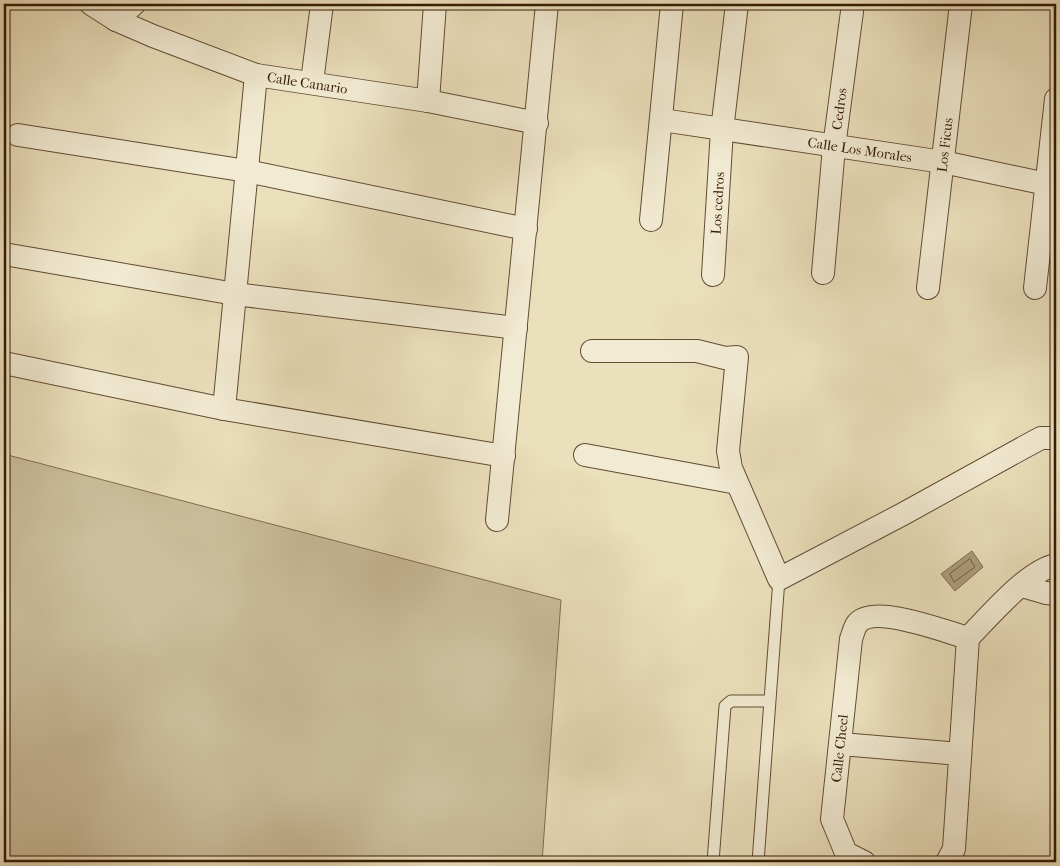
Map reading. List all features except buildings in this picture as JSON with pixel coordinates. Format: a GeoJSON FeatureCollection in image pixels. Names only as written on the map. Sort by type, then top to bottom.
{"type":"FeatureCollection","features":[{"type":"Feature","properties":{"kind":"street","name":"Calle Canario"},"geometry":{"type":"LineString","coordinates":[[91,4],[116,20],[256,75],[428,101],[536,123]]}},
{"type":"Feature","properties":{"kind":"street"},"geometry":{"type":"LineString","coordinates":[[116,20],[134,4]]}},
{"type":"Feature","properties":{"kind":"street"},"geometry":{"type":"LineString","coordinates":[[312,82],[322,4]]}},
{"type":"Feature","properties":{"kind":"street"},"geometry":{"type":"LineString","coordinates":[[428,101],[435,4]]}},
{"type":"Feature","properties":{"kind":"street"},"geometry":{"type":"LineString","coordinates":[[497,520],[547,4]]}},
{"type":"Feature","properties":{"kind":"street"},"geometry":{"type":"LineString","coordinates":[[651,220],[672,4]]}},
{"type":"Feature","properties":{"kind":"street","name":"Los cedros"},"geometry":{"type":"LineString","coordinates":[[713,275],[722,130],[736,4]]}},
{"type":"Feature","properties":{"kind":"street","name":"Cedros"},"geometry":{"type":"LineString","coordinates":[[823,273],[834,147],[853,4]]}},
{"type":"Feature","properties":{"kind":"street","name":"Los Ficus"},"geometry":{"type":"LineString","coordinates":[[928,288],[961,4]]}},
{"type":"Feature","properties":{"kind":"street"},"geometry":{"type":"LineString","coordinates":[[224,409],[256,75]]}},
{"type":"Feature","properties":{"kind":"street"},"geometry":{"type":"LineString","coordinates":[[1035,288],[1051,185],[1056,99]]}},
{"type":"Feature","properties":{"kind":"street","name":"Calle Los Morales"},"geometry":{"type":"LineString","coordinates":[[662,120],[943,162],[1051,185]]}},
{"type":"Feature","properties":{"kind":"street"},"geometry":{"type":"LineString","coordinates":[[18,135],[247,171],[526,228]]}},
{"type":"Feature","properties":{"kind":"street"},"geometry":{"type":"LineString","coordinates":[[4,254],[235,294],[516,328]]}},
{"type":"Feature","properties":{"kind":"street"},"geometry":{"type":"LineString","coordinates":[[592,351],[697,351],[725,358],[737,357],[728,451],[731,468],[779,579],[911,510],[1028,444],[1040,438],[1056,438]]}},
{"type":"Feature","properties":{"kind":"street"},"geometry":{"type":"LineString","coordinates":[[4,363],[224,409],[504,456]]}},
{"type":"Feature","properties":{"kind":"street"},"geometry":{"type":"LineString","coordinates":[[585,455],[736,482]]}},
{"type":"Feature","properties":{"kind":"street"},"geometry":{"type":"LineString","coordinates":[[947,862],[954,849],[968,638],[1022,586],[1043,569],[1056,566]]}},
{"type":"Feature","properties":{"kind":"street"},"geometry":{"type":"LineString","coordinates":[[1022,586],[1056,594]]}},
{"type":"Feature","properties":{"kind":"street","name":"Calle Cheel"},"geometry":{"type":"LineString","coordinates":[[864,862],[846,853],[832,819],[850,639],[858,623],[871,616],[888,616],[968,638]]}},
{"type":"Feature","properties":{"kind":"street"},"geometry":{"type":"LineString","coordinates":[[841,744],[960,754]]}},
{"type":"Feature","properties":{"kind":"lane"},"geometry":{"type":"LineString","coordinates":[[758,862],[779,579]]}},
{"type":"Feature","properties":{"kind":"lane"},"geometry":{"type":"LineString","coordinates":[[713,862],[725,706],[731,701],[769,701]]}},
{"type":"Feature","properties":{"kind":"shaded area"},"geometry":{"type":"Polygon","coordinates":[[[4,454],[561,600],[542,862],[4,862],[4,454]]]}},
{"type":"Feature","properties":{"kind":"water"},"geometry":{"type":"Polygon","coordinates":[[[972,551],[983,567],[955,591],[941,574],[972,551]]]}}]}
